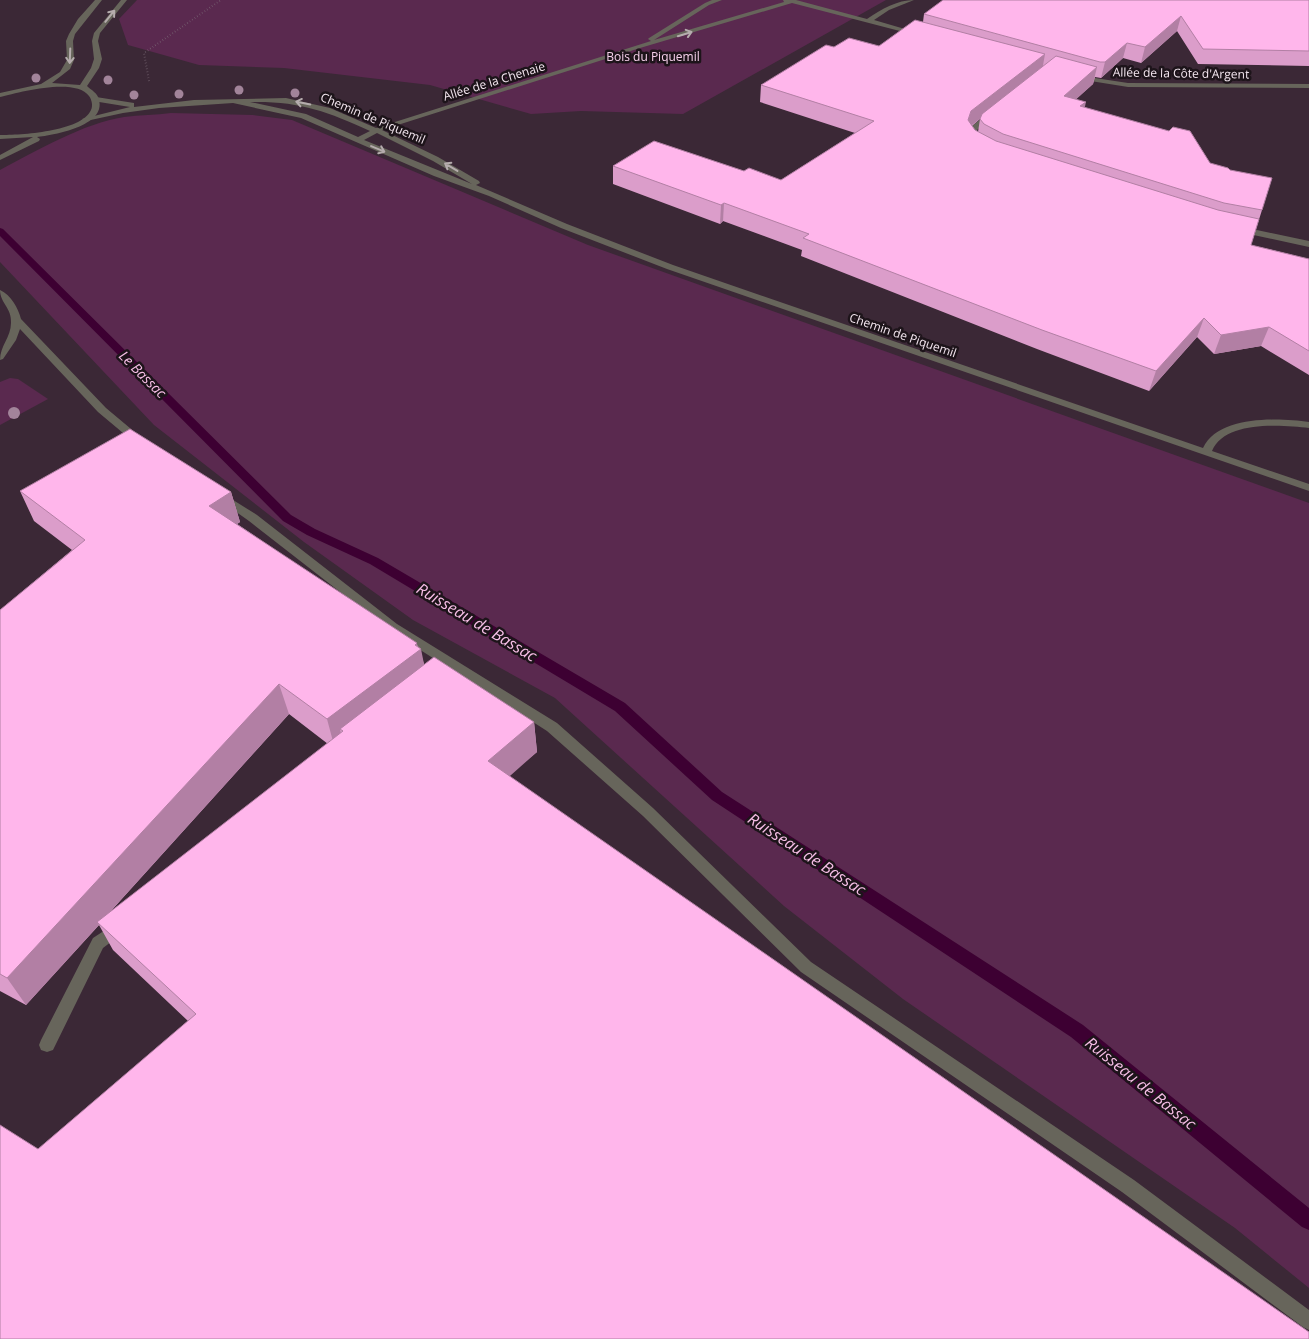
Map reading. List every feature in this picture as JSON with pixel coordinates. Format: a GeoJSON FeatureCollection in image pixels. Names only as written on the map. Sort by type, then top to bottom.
{"type":"FeatureCollection","features":[{"type":"Feature","properties":{"kind":"street"},"geometry":{"type":"LineString","coordinates":[[0,95],[39,86],[51,81],[67,69],[70,63],[69,44],[72,33],[100,0]]}},
{"type":"Feature","properties":{"kind":"street"},"geometry":{"type":"LineString","coordinates":[[86,119],[96,109],[96,99],[83,86],[98,59],[95,41],[97,33],[124,0]]}},
{"type":"Feature","properties":{"kind":"street","name":"Allée de la Chenaie"},"geometry":{"type":"LineString","coordinates":[[638,47],[707,4],[719,0]]}},
{"type":"Feature","properties":{"kind":"street"},"geometry":{"type":"LineString","coordinates":[[870,20],[887,9],[911,0]]}},
{"type":"Feature","properties":{"kind":"street"},"geometry":{"type":"LineString","coordinates":[[791,1],[927,36]]}},
{"type":"Feature","properties":{"kind":"street","name":"Allée de la Chenaie"},"geometry":{"type":"LineString","coordinates":[[358,140],[377,130],[638,47],[791,1]]}},
{"type":"Feature","properties":{"kind":"street","name":"Allée de la Côte d'Argent"},"geometry":{"type":"LineString","coordinates":[[1069,74],[1096,82],[1128,85],[1309,86]]}},
{"type":"Feature","properties":{"kind":"street"},"geometry":{"type":"LineString","coordinates":[[39,86],[66,85],[86,90]]}},
{"type":"Feature","properties":{"kind":"street","name":"Chemin de Piquemil"},"geometry":{"type":"LineString","coordinates":[[96,99],[146,106],[259,98],[304,103],[330,110],[377,130],[449,166],[492,194]]}},
{"type":"Feature","properties":{"kind":"street","name":"Chemin de Piquemil"},"geometry":{"type":"LineString","coordinates":[[233,101],[303,116],[437,174],[492,194],[564,226],[670,267],[1309,488]]}},
{"type":"Feature","properties":{"kind":"street","name":"Chemin de Piquemil"},"geometry":{"type":"LineString","coordinates":[[45,135],[68,128],[86,119],[146,106]]}},
{"type":"Feature","properties":{"kind":"street"},"geometry":{"type":"LineString","coordinates":[[982,149],[972,141],[972,133],[978,125],[1000,108]]}},
{"type":"Feature","properties":{"kind":"street"},"geometry":{"type":"LineString","coordinates":[[0,137],[45,135]]}},
{"type":"Feature","properties":{"kind":"street"},"geometry":{"type":"LineString","coordinates":[[0,158],[45,135]]}},
{"type":"Feature","properties":{"kind":"street"},"geometry":{"type":"LineString","coordinates":[[1224,227],[1309,244]]}},
{"type":"Feature","properties":{"kind":"street"},"geometry":{"type":"LineString","coordinates":[[0,293],[11,303],[18,321],[102,410],[151,450]]}},
{"type":"Feature","properties":{"kind":"street"},"geometry":{"type":"LineString","coordinates":[[0,357],[13,339],[18,321]]}},
{"type":"Feature","properties":{"kind":"street"},"geometry":{"type":"LineString","coordinates":[[1206,452],[1218,435],[1237,428],[1268,423],[1309,425]]}},
{"type":"Feature","properties":{"kind":"street"},"geometry":{"type":"LineString","coordinates":[[214,492],[253,518],[394,628],[552,727],[648,812],[806,967],[1128,1186],[1309,1321]]}},
{"type":"Feature","properties":{"kind":"street"},"geometry":{"type":"LineString","coordinates":[[440,678],[455,666]]}},
{"type":"Feature","properties":{"kind":"street"},"geometry":{"type":"LineString","coordinates":[[47,1045],[98,943],[129,919]]}},
{"type":"Feature","properties":{"kind":"green space","name":"Bois du Piquemil"},"geometry":{"type":"Polygon","coordinates":[[[137,0],[886,0],[683,114],[581,111],[531,114],[430,85],[284,68],[199,65],[128,45],[119,19],[137,0]]]}},
{"type":"Feature","properties":{"kind":"green space"},"geometry":{"type":"Polygon","coordinates":[[[171,113],[253,115],[292,120],[588,245],[1309,503],[1309,1288],[1235,1228],[903,999],[784,906],[555,698],[413,620],[304,542],[154,425],[0,262],[0,170],[45,146],[93,125],[124,117],[171,113]]]}},
{"type":"Feature","properties":{"kind":"green space"},"geometry":{"type":"Polygon","coordinates":[[[10,378],[18,379],[48,399],[0,425],[0,382],[10,378]]]}},
{"type":"Feature","properties":{"kind":"building"},"geometry":{"type":"Polygon","coordinates":[[[943,0],[1309,0],[1309,51],[1203,49],[1181,16],[1145,47],[1127,43],[1105,62],[1100,62],[924,14],[943,0]]]}},
{"type":"Feature","properties":{"kind":"building"},"geometry":{"type":"Polygon","coordinates":[[[915,20],[1045,54],[971,111],[968,120],[975,130],[996,141],[1218,210],[1259,219],[1251,245],[1309,259],[1309,351],[1269,327],[1221,335],[1204,318],[1156,371],[1042,330],[803,238],[809,234],[613,166],[654,141],[744,171],[749,168],[781,180],[874,121],[761,85],[826,45],[834,47],[849,38],[879,46],[915,20]]]}},
{"type":"Feature","properties":{"kind":"building"},"geometry":{"type":"Polygon","coordinates":[[[1056,56],[1097,67],[1064,96],[1086,102],[1080,106],[1169,131],[1173,127],[1190,131],[1210,163],[1230,170],[1272,178],[1262,210],[1224,203],[1003,134],[984,124],[980,119],[982,114],[1056,56]]]}},
{"type":"Feature","properties":{"kind":"building"},"geometry":{"type":"Polygon","coordinates":[[[130,429],[231,492],[209,506],[417,643],[415,645],[421,649],[327,719],[279,684],[7,978],[0,974],[0,610],[85,540],[20,491],[130,429]]]}},
{"type":"Feature","properties":{"kind":"building"},"geometry":{"type":"Polygon","coordinates":[[[434,657],[534,722],[488,761],[1309,1332],[1309,1339],[0,1339],[0,1125],[38,1149],[196,1014],[97,922],[343,731],[340,729],[434,657]]]}},
{"type":"Feature","properties":{"kind":"waterway","name":"Ruisseau de Bassac"},"geometry":{"type":"LineString","coordinates":[[0,231],[287,518],[311,532],[374,561],[620,707],[717,796],[1077,1031],[1309,1220]]}},
{"type":"Feature","properties":{"kind":"water label","name":"Le Bassac"},"geometry":{"type":"Point","coordinates":[143,374]}}]}
